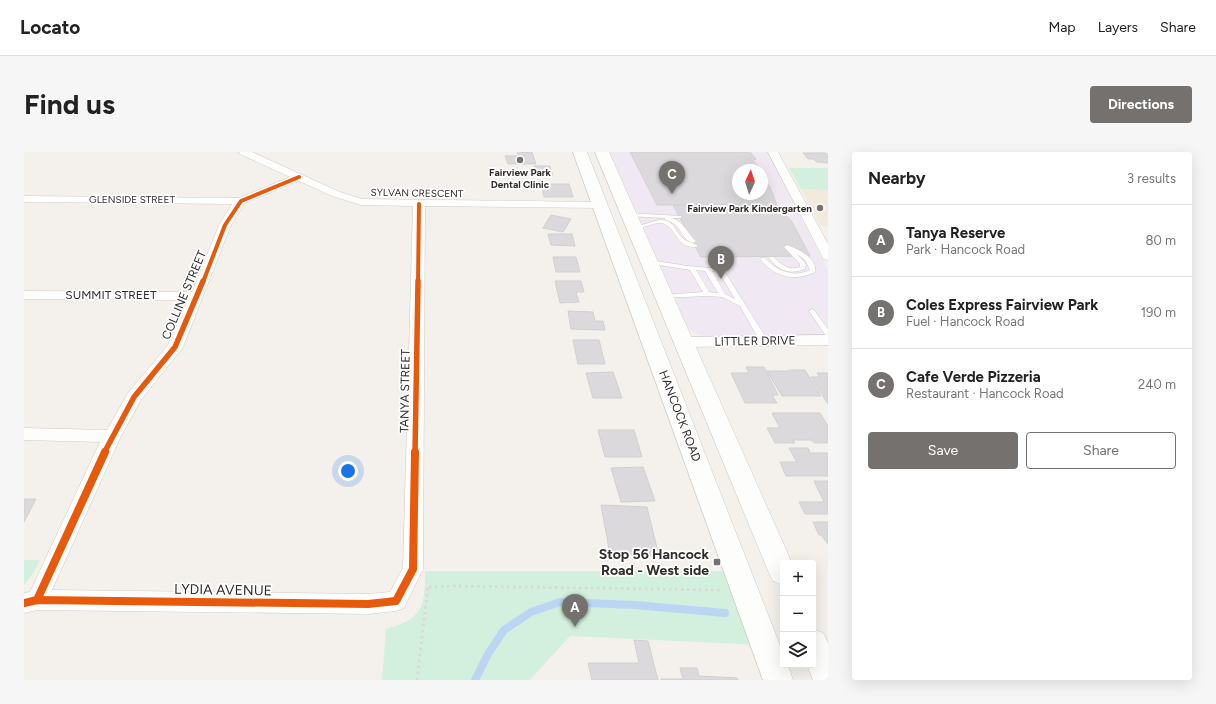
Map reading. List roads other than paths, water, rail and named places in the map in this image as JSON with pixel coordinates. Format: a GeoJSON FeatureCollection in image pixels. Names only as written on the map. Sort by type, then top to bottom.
{"type":"FeatureCollection","features":[{"type":"Feature","properties":{"kind":"main road","name":"HANCOCK ROAD"},"geometry":{"type":"LineString","coordinates":[[580,152],[778,680]]}},
{"type":"Feature","properties":{"kind":"main road"},"geometry":{"type":"LineString","coordinates":[[602,152],[780,567]]}},
{"type":"Feature","properties":{"kind":"main road"},"geometry":{"type":"LineString","coordinates":[[616,185],[614,196],[600,205],[631,221]]}},
{"type":"Feature","properties":{"kind":"main road"},"geometry":{"type":"LineString","coordinates":[[642,315],[660,330],[683,342]]}},
{"type":"Feature","properties":{"kind":"main road"},"geometry":{"type":"LineString","coordinates":[[668,384],[670,355],[683,342]]}},
{"type":"Feature","properties":{"kind":"main road"},"geometry":{"type":"LineString","coordinates":[[816,650],[828,678]]}},
{"type":"Feature","properties":{"kind":"street","name":"SYLVAN CRESCENT"},"geometry":{"type":"LineString","coordinates":[[244,152],[336,194],[361,202],[420,204],[600,205]]}},
{"type":"Feature","properties":{"kind":"street"},"geometry":{"type":"LineString","coordinates":[[773,152],[828,256]]}},
{"type":"Feature","properties":{"kind":"street"},"geometry":{"type":"LineString","coordinates":[[241,201],[299,177]]}},
{"type":"Feature","properties":{"kind":"street","name":"GLENSIDE STREET"},"geometry":{"type":"LineString","coordinates":[[24,199],[241,201]]}},
{"type":"Feature","properties":{"kind":"street","name":"COLLINE STREET"},"geometry":{"type":"LineString","coordinates":[[30,602],[112,436],[134,397],[175,346],[197,296],[225,225],[232,211],[241,201]]}},
{"type":"Feature","properties":{"kind":"street","name":"TANYA STREET"},"geometry":{"type":"LineString","coordinates":[[411,574],[420,204]]}},
{"type":"Feature","properties":{"kind":"street","name":"SUMMIT STREET"},"geometry":{"type":"LineString","coordinates":[[24,295],[197,296]]}},
{"type":"Feature","properties":{"kind":"street","name":"LITTLER DRIVE"},"geometry":{"type":"LineString","coordinates":[[683,342],[828,340]]}},
{"type":"Feature","properties":{"kind":"street"},"geometry":{"type":"LineString","coordinates":[[24,434],[112,436]]}},
{"type":"Feature","properties":{"kind":"street","name":"LYDIA AVENUE"},"geometry":{"type":"LineString","coordinates":[[30,602],[368,604],[396,601],[411,574]]}},
{"type":"Feature","properties":{"kind":"lane"},"geometry":{"type":"LineString","coordinates":[[631,221],[660,216],[679,217]]}},
{"type":"Feature","properties":{"kind":"lane"},"geometry":{"type":"LineString","coordinates":[[631,221],[661,222],[671,225],[682,241],[694,244],[687,236],[683,227],[674,221],[660,216]]}},
{"type":"Feature","properties":{"kind":"lane"},"geometry":{"type":"LineString","coordinates":[[763,259],[768,267],[783,274],[806,275],[813,271],[813,266],[808,259],[797,251],[787,247],[803,264],[803,268],[796,271],[787,270],[778,266],[772,258]]}},
{"type":"Feature","properties":{"kind":"lane"},"geometry":{"type":"LineString","coordinates":[[648,262],[721,270],[764,341]]}},
{"type":"Feature","properties":{"kind":"lane"},"geometry":{"type":"LineString","coordinates":[[692,268],[707,294]]}},
{"type":"Feature","properties":{"kind":"lane"},"geometry":{"type":"LineString","coordinates":[[707,269],[723,295]]}},
{"type":"Feature","properties":{"kind":"lane"},"geometry":{"type":"LineString","coordinates":[[663,297],[707,294],[723,295],[742,305]]}},
{"type":"Feature","properties":{"kind":"lane"},"geometry":{"type":"LineString","coordinates":[[812,311],[828,334]]}},
{"type":"Feature","properties":{"kind":"waterway"},"geometry":{"type":"LineString","coordinates":[[475,680],[488,654],[504,630],[531,612],[560,602],[635,605],[725,613]]}},
{"type":"Feature","properties":{"kind":"place","name":"Fairview Park Dental Clinic"},"geometry":{"type":"Point","coordinates":[520,160]}},
{"type":"Feature","properties":{"kind":"place","name":"Cafe Verde Pizzeria"},"geometry":{"type":"Point","coordinates":[672,194]}},
{"type":"Feature","properties":{"kind":"place","name":"Fairview Park Kindergarten"},"geometry":{"type":"Point","coordinates":[820,208]}},
{"type":"Feature","properties":{"kind":"place","name":"Coles Express Fairview Park"},"geometry":{"type":"Point","coordinates":[721,279]}},
{"type":"Feature","properties":{"kind":"place","name":"Stop 56 Hancock Road - West side"},"geometry":{"type":"Point","coordinates":[717,562]}},
{"type":"Feature","properties":{"kind":"place","name":"Tanya Reserve"},"geometry":{"type":"Point","coordinates":[575,627]}}]}
